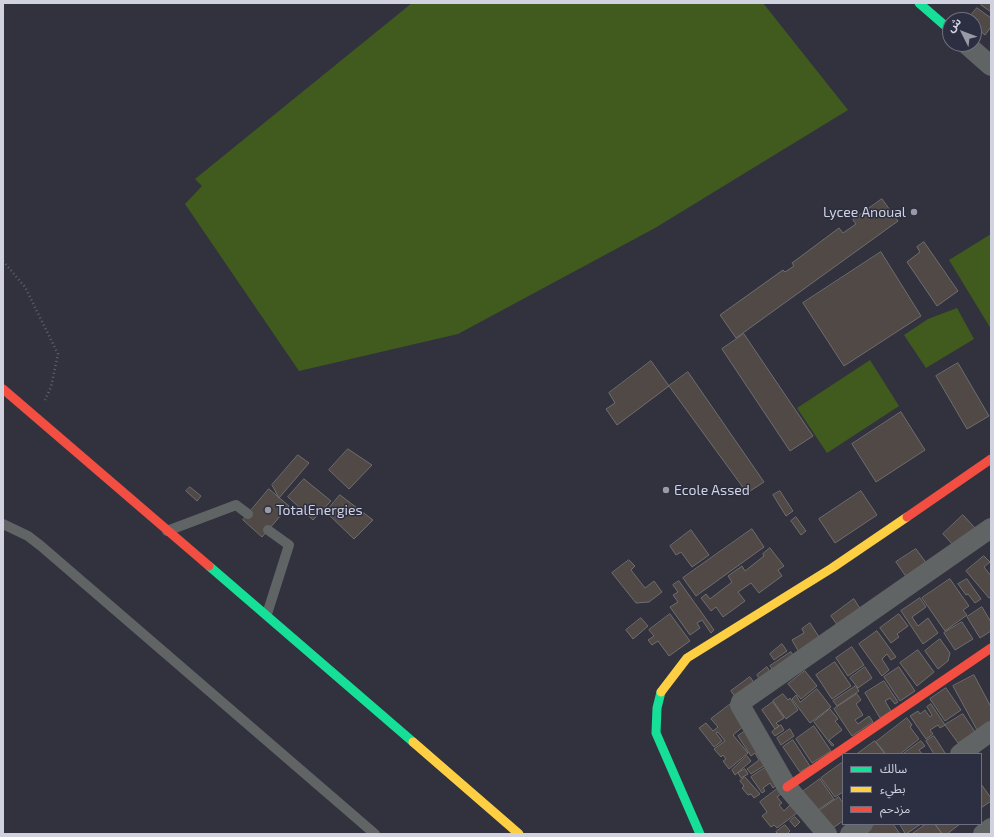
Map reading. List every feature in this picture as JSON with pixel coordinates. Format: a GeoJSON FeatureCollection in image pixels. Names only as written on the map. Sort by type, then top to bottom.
{"type":"FeatureCollection","features":[{"type":"Feature","properties":{"kind":"street"},"geometry":{"type":"LineString","coordinates":[[919,3],[942,23]]}},
{"type":"Feature","properties":{"kind":"street"},"geometry":{"type":"LineString","coordinates":[[975,52],[991,66]]}},
{"type":"Feature","properties":{"kind":"street"},"geometry":{"type":"LineString","coordinates":[[3,389],[167,531],[267,614],[520,834]]}},
{"type":"Feature","properties":{"kind":"street"},"geometry":{"type":"LineString","coordinates":[[700,834],[656,733],[657,708],[662,690],[673,674],[687,658],[832,568],[991,459]]}},
{"type":"Feature","properties":{"kind":"street"},"geometry":{"type":"LineString","coordinates":[[827,834],[787,787],[740,705],[742,700],[991,528]]}},
{"type":"Feature","properties":{"kind":"street"},"geometry":{"type":"LineString","coordinates":[[787,787],[991,648]]}},
{"type":"Feature","properties":{"kind":"street"},"geometry":{"type":"LineString","coordinates":[[961,753],[991,731]]}},
{"type":"Feature","properties":{"kind":"street"},"geometry":{"type":"LineString","coordinates":[[850,834],[862,825]]}},
{"type":"Feature","properties":{"kind":"street"},"geometry":{"type":"LineString","coordinates":[[983,834],[991,828]]}},
{"type":"Feature","properties":{"kind":"lane"},"geometry":{"type":"LineString","coordinates":[[167,531],[236,505],[248,514]]}},
{"type":"Feature","properties":{"kind":"lane"},"geometry":{"type":"LineString","coordinates":[[3,524],[23,533],[41,546],[375,834]]}},
{"type":"Feature","properties":{"kind":"lane"},"geometry":{"type":"LineString","coordinates":[[267,614],[289,546],[268,530]]}},
{"type":"Feature","properties":{"kind":"path"},"geometry":{"type":"LineString","coordinates":[[3,261],[25,287],[58,354],[51,387],[37,417]]}},
{"type":"Feature","properties":{"kind":"green space"},"geometry":{"type":"Polygon","coordinates":[[[412,3],[763,3],[848,110],[655,228],[458,334],[299,371],[185,204],[202,186],[195,179],[412,3]]]}},
{"type":"Feature","properties":{"kind":"green space"},"geometry":{"type":"Polygon","coordinates":[[[991,234],[991,329],[949,260],[991,234]]]}},
{"type":"Feature","properties":{"kind":"green space"},"geometry":{"type":"Polygon","coordinates":[[[957,308],[974,339],[926,368],[904,335],[928,319],[957,308]]]}},
{"type":"Feature","properties":{"kind":"green space"},"geometry":{"type":"Polygon","coordinates":[[[870,360],[899,406],[827,453],[797,408],[870,360]]]}},
{"type":"Feature","properties":{"kind":"building"},"geometry":{"type":"Polygon","coordinates":[[[982,3],[991,3],[991,12],[981,5],[982,3]]]}},
{"type":"Feature","properties":{"kind":"building"},"geometry":{"type":"Polygon","coordinates":[[[977,8],[991,18],[991,27],[985,35],[982,33],[982,12],[974,12],[977,8]]]}},
{"type":"Feature","properties":{"kind":"building"},"geometry":{"type":"Polygon","coordinates":[[[882,199],[898,221],[736,338],[720,315],[783,270],[785,272],[794,266],[792,263],[839,228],[843,233],[856,224],[853,220],[882,199]]]}},
{"type":"Feature","properties":{"kind":"building"},"geometry":{"type":"Polygon","coordinates":[[[924,242],[958,291],[937,306],[907,262],[920,252],[917,247],[924,242]]]}},
{"type":"Feature","properties":{"kind":"building"},"geometry":{"type":"Polygon","coordinates":[[[881,252],[921,316],[844,366],[803,303],[881,252]]]}},
{"type":"Feature","properties":{"kind":"building"},"geometry":{"type":"Polygon","coordinates":[[[744,334],[813,436],[790,451],[722,349],[744,334]]]}},
{"type":"Feature","properties":{"kind":"building"},"geometry":{"type":"Polygon","coordinates":[[[651,361],[669,386],[617,425],[606,409],[615,403],[609,393],[651,361]]]}},
{"type":"Feature","properties":{"kind":"building"},"geometry":{"type":"Polygon","coordinates":[[[958,363],[989,416],[967,429],[936,376],[958,363]]]}},
{"type":"Feature","properties":{"kind":"building"},"geometry":{"type":"Polygon","coordinates":[[[688,372],[764,482],[747,493],[669,386],[688,372]]]}},
{"type":"Feature","properties":{"kind":"building"},"geometry":{"type":"Polygon","coordinates":[[[901,412],[925,450],[876,482],[852,444],[901,412]]]}},
{"type":"Feature","properties":{"kind":"building"},"geometry":{"type":"Polygon","coordinates":[[[348,449],[372,465],[349,489],[329,470],[348,449]]]}},
{"type":"Feature","properties":{"kind":"building"},"geometry":{"type":"Polygon","coordinates":[[[298,455],[309,463],[279,498],[272,485],[298,455]]]}},
{"type":"Feature","properties":{"kind":"building"},"geometry":{"type":"Polygon","coordinates":[[[304,479],[331,501],[313,520],[288,497],[304,479]]]}},
{"type":"Feature","properties":{"kind":"building"},"geometry":{"type":"Polygon","coordinates":[[[190,487],[201,496],[197,501],[186,491],[190,487]]]}},
{"type":"Feature","properties":{"kind":"building","name":"TotalEnergies"},"geometry":{"type":"Polygon","coordinates":[[[269,489],[289,506],[262,537],[243,520],[269,489]]]}},
{"type":"Feature","properties":{"kind":"building"},"geometry":{"type":"Polygon","coordinates":[[[780,491],[793,511],[786,516],[773,495],[780,491]]]}},
{"type":"Feature","properties":{"kind":"building"},"geometry":{"type":"Polygon","coordinates":[[[861,491],[877,515],[835,543],[819,519],[861,491]]]}},
{"type":"Feature","properties":{"kind":"building"},"geometry":{"type":"Polygon","coordinates":[[[340,495],[373,520],[354,539],[326,512],[340,495]]]}},
{"type":"Feature","properties":{"kind":"building"},"geometry":{"type":"Polygon","coordinates":[[[963,515],[975,528],[955,547],[943,534],[963,515]]]}},
{"type":"Feature","properties":{"kind":"building"},"geometry":{"type":"Polygon","coordinates":[[[796,517],[806,531],[801,535],[791,521],[796,517]]]}},
{"type":"Feature","properties":{"kind":"building"},"geometry":{"type":"Polygon","coordinates":[[[752,529],[764,547],[696,596],[683,578],[752,529]]]}},
{"type":"Feature","properties":{"kind":"building"},"geometry":{"type":"Polygon","coordinates":[[[691,530],[709,555],[692,567],[681,552],[676,555],[670,546],[691,530]]]}},
{"type":"Feature","properties":{"kind":"building"},"geometry":{"type":"Polygon","coordinates":[[[770,548],[784,566],[778,570],[782,576],[759,593],[751,583],[738,592],[745,601],[723,617],[716,607],[711,611],[701,598],[706,594],[710,599],[732,582],[728,576],[742,566],[745,571],[764,556],[763,554],[770,548]]]}},
{"type":"Feature","properties":{"kind":"building"},"geometry":{"type":"Polygon","coordinates":[[[916,549],[927,564],[907,578],[896,562],[916,549]]]}},
{"type":"Feature","properties":{"kind":"building"},"geometry":{"type":"Polygon","coordinates":[[[984,556],[990,562],[984,567],[991,576],[991,597],[989,598],[966,571],[984,556]]]}},
{"type":"Feature","properties":{"kind":"building"},"geometry":{"type":"Polygon","coordinates":[[[629,560],[635,566],[631,570],[645,588],[654,581],[662,592],[649,602],[636,603],[612,573],[629,560]]]}},
{"type":"Feature","properties":{"kind":"building"},"geometry":{"type":"Polygon","coordinates":[[[950,579],[969,606],[963,610],[967,615],[945,631],[922,598],[950,579]]]}},
{"type":"Feature","properties":{"kind":"building"},"geometry":{"type":"Polygon","coordinates":[[[967,579],[981,599],[975,603],[968,594],[966,595],[958,584],[967,579]]]}},
{"type":"Feature","properties":{"kind":"building"},"geometry":{"type":"Polygon","coordinates":[[[679,581],[714,630],[711,633],[702,620],[697,623],[700,628],[690,635],[670,607],[678,602],[673,595],[678,592],[673,585],[679,581]]]}},
{"type":"Feature","properties":{"kind":"building"},"geometry":{"type":"Polygon","coordinates":[[[920,598],[926,607],[912,617],[918,626],[928,618],[938,633],[923,644],[901,611],[920,598]]]}},
{"type":"Feature","properties":{"kind":"building"},"geometry":{"type":"Polygon","coordinates":[[[854,599],[861,610],[838,626],[831,616],[854,599]]]}},
{"type":"Feature","properties":{"kind":"building"},"geometry":{"type":"Polygon","coordinates":[[[982,607],[991,622],[991,631],[980,638],[967,617],[982,607]]]}},
{"type":"Feature","properties":{"kind":"building"},"geometry":{"type":"Polygon","coordinates":[[[670,614],[690,641],[669,656],[658,641],[652,645],[648,640],[654,636],[649,630],[670,614]]]}},
{"type":"Feature","properties":{"kind":"building"},"geometry":{"type":"Polygon","coordinates":[[[899,614],[908,626],[897,634],[899,637],[891,643],[880,628],[899,614]]]}},
{"type":"Feature","properties":{"kind":"building"},"geometry":{"type":"Polygon","coordinates":[[[641,618],[648,626],[633,639],[626,630],[641,618]]]}},
{"type":"Feature","properties":{"kind":"building"},"geometry":{"type":"Polygon","coordinates":[[[962,622],[973,639],[955,650],[944,633],[962,622]]]}},
{"type":"Feature","properties":{"kind":"building"},"geometry":{"type":"Polygon","coordinates":[[[810,623],[821,640],[800,654],[792,640],[804,633],[802,629],[810,623]]]}},
{"type":"Feature","properties":{"kind":"building"},"geometry":{"type":"Polygon","coordinates":[[[877,631],[896,657],[891,660],[887,654],[882,659],[889,670],[882,676],[859,644],[877,631]]]}},
{"type":"Feature","properties":{"kind":"building"},"geometry":{"type":"Polygon","coordinates":[[[940,639],[950,653],[948,661],[938,669],[925,651],[940,639]]]}},
{"type":"Feature","properties":{"kind":"building"},"geometry":{"type":"Polygon","coordinates":[[[782,644],[787,651],[774,660],[770,654],[782,644]]]}},
{"type":"Feature","properties":{"kind":"building"},"geometry":{"type":"Polygon","coordinates":[[[852,647],[864,665],[848,676],[836,658],[852,647]]]}},
{"type":"Feature","properties":{"kind":"building"},"geometry":{"type":"Polygon","coordinates":[[[918,650],[934,672],[917,686],[900,663],[918,650]]]}},
{"type":"Feature","properties":{"kind":"building"},"geometry":{"type":"Polygon","coordinates":[[[791,652],[795,658],[775,673],[770,666],[791,652]]]}},
{"type":"Feature","properties":{"kind":"building"},"geometry":{"type":"Polygon","coordinates":[[[835,662],[851,686],[832,699],[816,675],[835,662]]]}},
{"type":"Feature","properties":{"kind":"building"},"geometry":{"type":"Polygon","coordinates":[[[767,667],[771,673],[761,681],[757,675],[767,667]]]}},
{"type":"Feature","properties":{"kind":"building"},"geometry":{"type":"Polygon","coordinates":[[[865,667],[872,678],[858,688],[850,678],[865,667]]]}},
{"type":"Feature","properties":{"kind":"building"},"geometry":{"type":"Polygon","coordinates":[[[899,667],[915,691],[900,701],[884,677],[899,667]]]}},
{"type":"Feature","properties":{"kind":"building"},"geometry":{"type":"Polygon","coordinates":[[[805,671],[817,686],[801,699],[788,684],[805,671]]]}},
{"type":"Feature","properties":{"kind":"building"},"geometry":{"type":"Polygon","coordinates":[[[974,675],[991,707],[991,722],[977,730],[953,686],[974,675]]]}},
{"type":"Feature","properties":{"kind":"building"},"geometry":{"type":"Polygon","coordinates":[[[750,677],[755,684],[736,698],[731,691],[750,677]]]}},
{"type":"Feature","properties":{"kind":"building"},"geometry":{"type":"Polygon","coordinates":[[[884,681],[898,702],[895,704],[890,698],[885,701],[891,711],[880,718],[865,693],[884,681]]]}},
{"type":"Feature","properties":{"kind":"building"},"geometry":{"type":"Polygon","coordinates":[[[856,686],[859,691],[837,706],[833,701],[856,686]]]}},
{"type":"Feature","properties":{"kind":"building"},"geometry":{"type":"Polygon","coordinates":[[[946,688],[961,710],[945,721],[930,699],[946,688]]]}},
{"type":"Feature","properties":{"kind":"building"},"geometry":{"type":"Polygon","coordinates":[[[817,689],[831,707],[810,723],[792,699],[796,695],[800,702],[817,689]]]}},
{"type":"Feature","properties":{"kind":"building"},"geometry":{"type":"Polygon","coordinates":[[[783,694],[788,700],[790,698],[798,710],[786,719],[773,701],[783,694]]]}},
{"type":"Feature","properties":{"kind":"building"},"geometry":{"type":"Polygon","coordinates":[[[857,694],[861,700],[856,704],[863,715],[855,720],[858,724],[869,716],[873,722],[852,736],[834,709],[857,694]]]}},
{"type":"Feature","properties":{"kind":"building"},"geometry":{"type":"Polygon","coordinates":[[[773,702],[784,718],[776,723],[779,726],[775,729],[762,710],[773,702]]]}},
{"type":"Feature","properties":{"kind":"building"},"geometry":{"type":"Polygon","coordinates":[[[732,703],[745,725],[733,735],[748,753],[729,769],[723,761],[726,759],[723,755],[721,757],[714,749],[725,741],[718,732],[716,733],[722,741],[714,747],[699,728],[706,723],[713,731],[718,727],[711,719],[732,703]]]}},
{"type":"Feature","properties":{"kind":"building"},"geometry":{"type":"Polygon","coordinates":[[[931,704],[945,725],[940,728],[938,725],[930,730],[933,734],[926,739],[910,716],[918,711],[920,714],[925,710],[930,717],[932,715],[927,707],[931,704]]]}},
{"type":"Feature","properties":{"kind":"building"},"geometry":{"type":"Polygon","coordinates":[[[830,709],[838,719],[835,721],[842,730],[829,740],[834,745],[832,746],[814,722],[830,709]]]}},
{"type":"Feature","properties":{"kind":"building"},"geometry":{"type":"Polygon","coordinates":[[[963,714],[975,732],[958,743],[945,725],[963,714]]]}},
{"type":"Feature","properties":{"kind":"building"},"geometry":{"type":"Polygon","coordinates":[[[907,718],[912,725],[910,727],[919,739],[901,753],[885,753],[876,742],[907,718]]]}},
{"type":"Feature","properties":{"kind":"building"},"geometry":{"type":"Polygon","coordinates":[[[781,725],[784,730],[775,736],[772,732],[781,725]]]}},
{"type":"Feature","properties":{"kind":"building"},"geometry":{"type":"Polygon","coordinates":[[[814,726],[831,751],[812,763],[796,739],[814,726]]]}},
{"type":"Feature","properties":{"kind":"building"},"geometry":{"type":"Polygon","coordinates":[[[750,728],[770,762],[751,774],[747,769],[759,760],[755,753],[751,756],[738,736],[750,728]]]}},
{"type":"Feature","properties":{"kind":"building"},"geometry":{"type":"Polygon","coordinates":[[[790,729],[794,736],[781,745],[777,738],[790,729]]]}},
{"type":"Feature","properties":{"kind":"building"},"geometry":{"type":"Polygon","coordinates":[[[934,736],[945,753],[933,753],[926,741],[934,736]]]}},
{"type":"Feature","properties":{"kind":"building"},"geometry":{"type":"Polygon","coordinates":[[[793,740],[810,766],[800,772],[783,747],[793,740]]]}},
{"type":"Feature","properties":{"kind":"building"},"geometry":{"type":"Polygon","coordinates":[[[875,741],[884,753],[858,753],[875,741]]]}},
{"type":"Feature","properties":{"kind":"building"},"geometry":{"type":"Polygon","coordinates":[[[921,741],[925,746],[919,750],[921,753],[904,753],[921,741]]]}},
{"type":"Feature","properties":{"kind":"building"},"geometry":{"type":"Polygon","coordinates":[[[747,756],[751,761],[735,775],[732,770],[747,756]]]}},
{"type":"Feature","properties":{"kind":"building"},"geometry":{"type":"Polygon","coordinates":[[[842,763],[842,793],[835,797],[821,778],[842,763]]]}},
{"type":"Feature","properties":{"kind":"building"},"geometry":{"type":"Polygon","coordinates":[[[771,764],[781,782],[773,788],[770,783],[763,788],[765,791],[762,793],[751,777],[771,764]]]}},
{"type":"Feature","properties":{"kind":"building"},"geometry":{"type":"Polygon","coordinates":[[[745,769],[748,774],[741,778],[738,773],[745,769]]]}},
{"type":"Feature","properties":{"kind":"building"},"geometry":{"type":"Polygon","coordinates":[[[745,777],[760,794],[754,798],[751,794],[748,795],[742,788],[744,786],[740,781],[745,777]]]}},
{"type":"Feature","properties":{"kind":"building"},"geometry":{"type":"Polygon","coordinates":[[[820,779],[834,799],[815,812],[801,793],[820,779]]]}},
{"type":"Feature","properties":{"kind":"building"},"geometry":{"type":"Polygon","coordinates":[[[982,785],[991,798],[991,801],[982,807],[982,785]]]}},
{"type":"Feature","properties":{"kind":"building"},"geometry":{"type":"Polygon","coordinates":[[[777,789],[781,794],[777,797],[782,803],[779,805],[784,811],[790,805],[797,813],[777,828],[774,825],[771,827],[762,816],[767,812],[760,802],[777,789]]]}},
{"type":"Feature","properties":{"kind":"building"},"geometry":{"type":"Polygon","coordinates":[[[839,797],[842,802],[842,822],[830,830],[818,812],[839,797]]]}},
{"type":"Feature","properties":{"kind":"building"},"geometry":{"type":"Polygon","coordinates":[[[795,817],[800,822],[795,827],[790,821],[795,817]]]}},
{"type":"Feature","properties":{"kind":"building"},"geometry":{"type":"Polygon","coordinates":[[[785,825],[790,831],[787,834],[778,834],[776,832],[785,825]]]}},
{"type":"Feature","properties":{"kind":"building"},"geometry":{"type":"Polygon","coordinates":[[[874,825],[894,825],[900,834],[864,834],[863,833],[874,825]]]}},
{"type":"Feature","properties":{"kind":"building"},"geometry":{"type":"Polygon","coordinates":[[[901,825],[920,825],[906,834],[901,825]]]}},
{"type":"Feature","properties":{"kind":"building"},"geometry":{"type":"Polygon","coordinates":[[[925,825],[936,825],[942,834],[912,834],[925,825]]]}},
{"type":"Feature","properties":{"kind":"building"},"geometry":{"type":"Polygon","coordinates":[[[936,825],[959,825],[947,834],[943,834],[936,825]]]}},
{"type":"Feature","properties":{"kind":"traffic: fast"},"geometry":{"type":"LineString","coordinates":[[919,3],[942,23]]}},
{"type":"Feature","properties":{"kind":"traffic: fast"},"geometry":{"type":"LineString","coordinates":[[209,566],[413,742]]}},
{"type":"Feature","properties":{"kind":"traffic: fast"},"geometry":{"type":"LineString","coordinates":[[661,692],[657,708],[656,733],[700,834]]}},
{"type":"Feature","properties":{"kind":"traffic: slow"},"geometry":{"type":"LineString","coordinates":[[661,692],[687,658],[832,568],[907,517]]}},
{"type":"Feature","properties":{"kind":"traffic: slow"},"geometry":{"type":"LineString","coordinates":[[413,742],[519,834]]}},
{"type":"Feature","properties":{"kind":"traffic: jam"},"geometry":{"type":"LineString","coordinates":[[3,389],[209,566]]}},
{"type":"Feature","properties":{"kind":"traffic: jam"},"geometry":{"type":"LineString","coordinates":[[907,517],[991,459]]}},
{"type":"Feature","properties":{"kind":"traffic: jam"},"geometry":{"type":"LineString","coordinates":[[787,787],[991,648]]}},
{"type":"Feature","properties":{"kind":"place","name":"Lycee Anoual"},"geometry":{"type":"Point","coordinates":[914,212]}},
{"type":"Feature","properties":{"kind":"place","name":"Ecole Assed"},"geometry":{"type":"Point","coordinates":[666,490]}},
{"type":"Feature","properties":{"kind":"place","name":"TotalEnergies"},"geometry":{"type":"Point","coordinates":[268,510]}}]}
